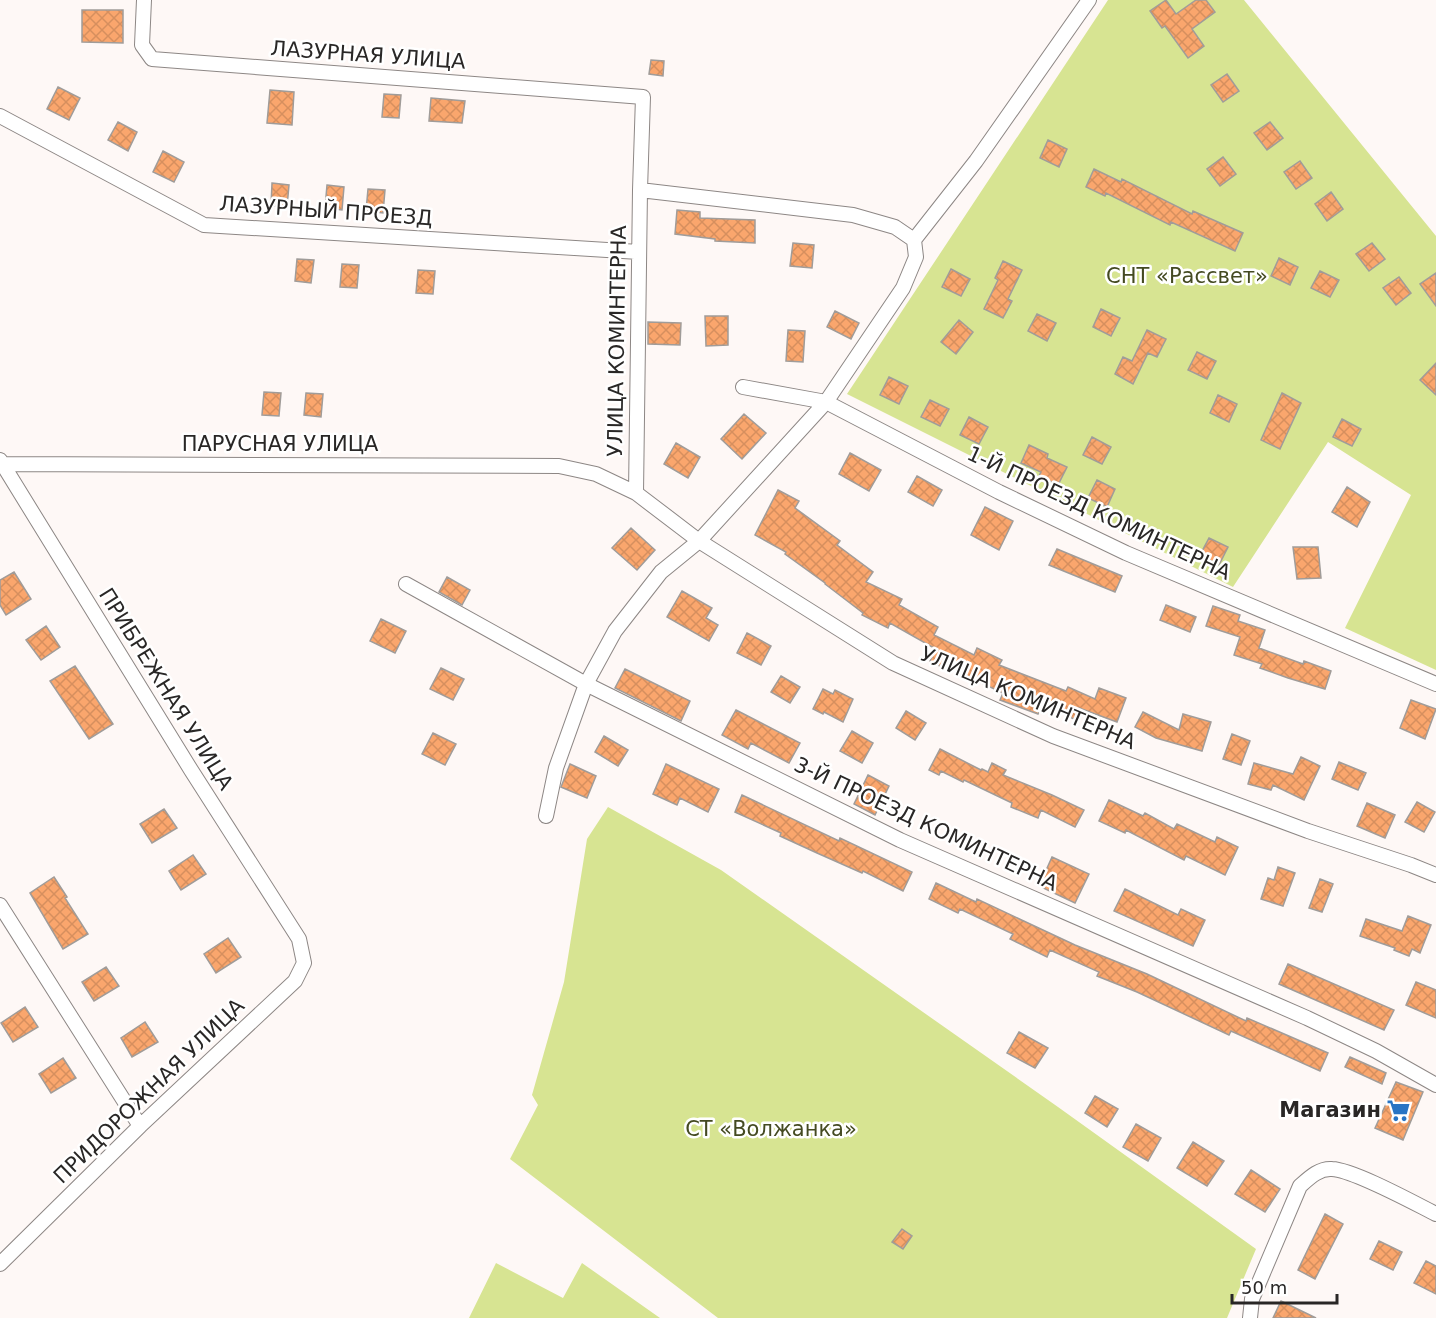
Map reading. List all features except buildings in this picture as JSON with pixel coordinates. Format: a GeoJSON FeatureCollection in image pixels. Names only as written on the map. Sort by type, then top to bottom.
{"type":"FeatureCollection","features":[{"type":"Feature","properties":{"kind":"street","name":"ЛАЗУРНАЯ УЛИЦА"},"geometry":{"type":"LineString","coordinates":[[144,0],[142,45],[152,59],[643,97]]}},
{"type":"Feature","properties":{"kind":"street"},"geometry":{"type":"LineString","coordinates":[[546,816],[556,768],[586,684],[615,631],[661,572],[699,541],[826,402],[903,288],[916,257],[914,240],[976,161],[1089,0]]}},
{"type":"Feature","properties":{"kind":"street","name":"УЛИЦА КОМИНТЕРНА"},"geometry":{"type":"LineString","coordinates":[[636,493],[643,97]]}},
{"type":"Feature","properties":{"kind":"street","name":"ЛАЗУРНЫЙ ПРОЕЗД"},"geometry":{"type":"LineString","coordinates":[[0,116],[204,225],[639,252]]}},
{"type":"Feature","properties":{"kind":"street"},"geometry":{"type":"LineString","coordinates":[[640,190],[853,215],[895,226],[914,240]]}},
{"type":"Feature","properties":{"kind":"street","name":"1-Й ПРОЕЗД КОМИНТЕРНА"},"geometry":{"type":"LineString","coordinates":[[743,387],[826,402],[999,492],[1126,553],[1436,684]]}},
{"type":"Feature","properties":{"kind":"street","name":"ПАРУСНАЯ УЛИЦА"},"geometry":{"type":"LineString","coordinates":[[1,463],[559,466]]}},
{"type":"Feature","properties":{"kind":"street","name":"ПРИБРЕЖНАЯ УЛИЦА"},"geometry":{"type":"LineString","coordinates":[[1,463],[191,770],[299,939]]}},
{"type":"Feature","properties":{"kind":"street","name":"УЛИЦА КОМИНТЕРНА"},"geometry":{"type":"LineString","coordinates":[[559,466],[596,474],[636,493],[699,541],[893,663],[1053,736],[1308,831],[1436,875]]}},
{"type":"Feature","properties":{"kind":"street","name":"3-Й ПРОЕЗД КОМИНТЕРНА"},"geometry":{"type":"LineString","coordinates":[[406,584],[586,684],[900,840],[1307,1018],[1376,1051],[1436,1085]]}},
{"type":"Feature","properties":{"kind":"street"},"geometry":{"type":"LineString","coordinates":[[0,905],[140,1126]]}},
{"type":"Feature","properties":{"kind":"street","name":"ПРИДОРОЖНАЯ УЛИЦА"},"geometry":{"type":"LineString","coordinates":[[0,1264],[140,1126],[295,981],[304,963],[299,939]]}},
{"type":"Feature","properties":{"kind":"street"},"geometry":{"type":"LineString","coordinates":[[1250,1318],[1252,1299],[1300,1186],[1315,1173],[1332,1169],[1351,1174],[1436,1214]]}},
{"type":"Feature","properties":{"kind":"green space","name":"СНТ «Рассвет»"},"geometry":{"type":"Polygon","coordinates":[[[1108,0],[1244,0],[1436,236],[1436,670],[1345,628],[1411,495],[1328,442],[1233,587],[847,394],[1108,0]]]}},
{"type":"Feature","properties":{"kind":"green space","name":"СТ «Волжанка»"},"geometry":{"type":"Polygon","coordinates":[[[608,807],[721,870],[1256,1249],[1227,1318],[718,1318],[510,1159],[538,1105],[532,1095],[564,982],[587,839],[608,807]]]}},
{"type":"Feature","properties":{"kind":"green space"},"geometry":{"type":"Polygon","coordinates":[[[496,1263],[563,1298],[582,1263],[660,1318],[469,1318],[496,1263]]]}},
{"type":"Feature","properties":{"kind":"place","name":"Магазин"},"geometry":{"type":"Point","coordinates":[1399,1110]}}]}
